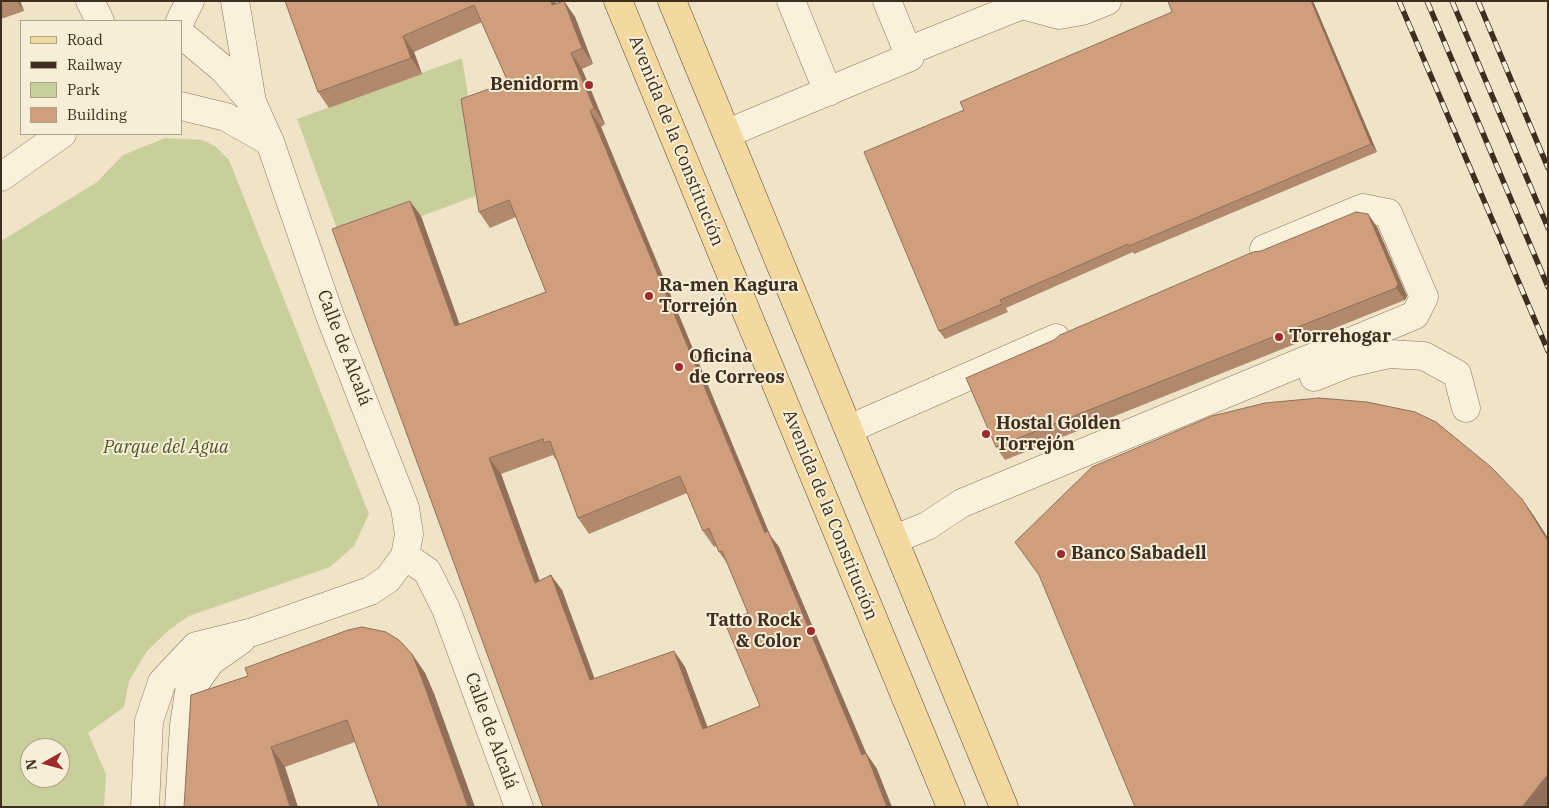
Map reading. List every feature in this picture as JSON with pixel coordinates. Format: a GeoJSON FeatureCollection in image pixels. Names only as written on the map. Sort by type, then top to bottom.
{"type":"FeatureCollection","features":[{"type":"Feature","properties":{"kind":"main road","name":"Avenida de la Constitución"},"geometry":{"type":"LineString","coordinates":[[618,1],[951,807]]}},
{"type":"Feature","properties":{"kind":"main road"},"geometry":{"type":"LineString","coordinates":[[672,1],[850,429],[1004,807]]}},
{"type":"Feature","properties":{"kind":"street"},"geometry":{"type":"LineString","coordinates":[[90,1],[100,20]]}},
{"type":"Feature","properties":{"kind":"street"},"geometry":{"type":"LineString","coordinates":[[180,20],[190,1]]}},
{"type":"Feature","properties":{"kind":"street","name":"Calle de Alcalá"},"geometry":{"type":"LineString","coordinates":[[235,1],[252,102],[270,142],[330,316],[404,508],[409,534],[405,556],[388,579],[370,591],[253,632]]}},
{"type":"Feature","properties":{"kind":"street"},"geometry":{"type":"LineString","coordinates":[[791,1],[828,92]]}},
{"type":"Feature","properties":{"kind":"street"},"geometry":{"type":"LineString","coordinates":[[728,134],[910,58],[887,1]]}},
{"type":"Feature","properties":{"kind":"street"},"geometry":{"type":"LineString","coordinates":[[908,51],[1021,3],[1060,15],[1082,11],[1107,1]]}},
{"type":"Feature","properties":{"kind":"street","name":"Calle de Alcalá"},"geometry":{"type":"LineString","coordinates":[[182,35],[223,70],[252,102]]}},
{"type":"Feature","properties":{"kind":"street"},"geometry":{"type":"LineString","coordinates":[[182,106],[226,117],[270,142]]}},
{"type":"Feature","properties":{"kind":"street"},"geometry":{"type":"LineString","coordinates":[[1,177],[61,135]]}},
{"type":"Feature","properties":{"kind":"street"},"geometry":{"type":"LineString","coordinates":[[927,526],[962,503],[1415,315],[1424,297],[1388,213],[1363,208],[1264,249]]}},
{"type":"Feature","properties":{"kind":"street"},"geometry":{"type":"LineString","coordinates":[[850,429],[1056,338]]}},
{"type":"Feature","properties":{"kind":"street"},"geometry":{"type":"LineString","coordinates":[[895,539],[927,526],[968,515],[1349,363],[1389,354],[1424,356],[1457,374],[1466,408]]}},
{"type":"Feature","properties":{"kind":"street","name":"Calle de Alcalá"},"geometry":{"type":"LineString","coordinates":[[405,556],[427,570],[446,609],[519,807]]}},
{"type":"Feature","properties":{"kind":"street"},"geometry":{"type":"LineString","coordinates":[[145,807],[148,721],[162,682],[196,646],[253,632]]}},
{"type":"Feature","properties":{"kind":"street"},"geometry":{"type":"LineString","coordinates":[[178,807],[184,725],[189,692],[211,661],[253,632]]}},
{"type":"Feature","properties":{"kind":"green space"},"geometry":{"type":"Polygon","coordinates":[[[462,58],[484,193],[343,245],[297,119],[462,58]]]}},
{"type":"Feature","properties":{"kind":"green space","name":"Parque del Agua"},"geometry":{"type":"Polygon","coordinates":[[[165,138],[202,140],[215,146],[229,160],[369,514],[354,546],[330,567],[189,616],[169,630],[147,651],[129,681],[124,707],[88,733],[106,774],[104,807],[1,807],[1,241],[97,182],[123,155],[165,138]]]}},
{"type":"Feature","properties":{"kind":"building"},"geometry":{"type":"Polygon","coordinates":[[[285,1],[551,1],[552,5],[564,1],[582,48],[571,53],[594,108],[590,111],[765,533],[768,531],[862,755],[866,753],[887,807],[543,807],[332,229],[410,201],[455,326],[546,292],[509,200],[479,212],[461,99],[508,82],[474,5],[403,36],[411,58],[318,92],[285,1]],[[543,439],[489,458],[535,583],[551,575],[590,680],[674,651],[703,729],[760,706],[725,623],[748,613],[722,551],[719,552],[709,528],[703,531],[680,476],[578,518],[550,441],[544,443],[543,439]]]}},
{"type":"Feature","properties":{"kind":"building"},"geometry":{"type":"Polygon","coordinates":[[[1168,1],[1311,1],[1371,144],[1129,246],[1128,244],[1000,300],[1002,304],[939,331],[864,152],[964,110],[960,102],[1172,12],[1168,1]]]}},
{"type":"Feature","properties":{"kind":"building"},"geometry":{"type":"Polygon","coordinates":[[[1356,212],[1368,214],[1398,284],[1396,288],[996,447],[966,378],[1054,340],[1060,335],[1253,252],[1261,251],[1356,212]]]}},
{"type":"Feature","properties":{"kind":"building"},"geometry":{"type":"Polygon","coordinates":[[[1319,398],[1367,402],[1415,412],[1436,422],[1491,467],[1522,499],[1548,541],[1548,774],[1522,807],[1135,807],[1039,575],[1015,542],[1092,467],[1212,416],[1265,403],[1319,398]]]}},
{"type":"Feature","properties":{"kind":"building"},"geometry":{"type":"Polygon","coordinates":[[[362,627],[386,632],[399,640],[412,654],[468,807],[379,807],[347,720],[271,747],[290,807],[184,807],[191,695],[248,676],[245,668],[348,630],[362,627]]]}},
{"type":"Feature","properties":{"kind":"railway"},"geometry":{"type":"LineString","coordinates":[[1399,1],[1548,351]]}},
{"type":"Feature","properties":{"kind":"railway"},"geometry":{"type":"LineString","coordinates":[[1427,1],[1548,287]]}},
{"type":"Feature","properties":{"kind":"railway"},"geometry":{"type":"LineString","coordinates":[[1452,1],[1548,228]]}},
{"type":"Feature","properties":{"kind":"railway"},"geometry":{"type":"LineString","coordinates":[[1478,1],[1548,168]]}},
{"type":"Feature","properties":{"kind":"place","name":"Benidorm"},"geometry":{"type":"Point","coordinates":[589,85]}},
{"type":"Feature","properties":{"kind":"place","name":"Ra-men Kagura Torrejón"},"geometry":{"type":"Point","coordinates":[649,296]}},
{"type":"Feature","properties":{"kind":"place","name":"Torrehogar"},"geometry":{"type":"Point","coordinates":[1279,337]}},
{"type":"Feature","properties":{"kind":"place","name":"Oficina de Correos"},"geometry":{"type":"Point","coordinates":[679,367]}},
{"type":"Feature","properties":{"kind":"place","name":"Hostal Golden Torrejón"},"geometry":{"type":"Point","coordinates":[986,434]}},
{"type":"Feature","properties":{"kind":"place","name":"Banco Sabadell"},"geometry":{"type":"Point","coordinates":[1061,554]}},
{"type":"Feature","properties":{"kind":"place","name":"Tatto Rock & Color"},"geometry":{"type":"Point","coordinates":[811,631]}}]}
